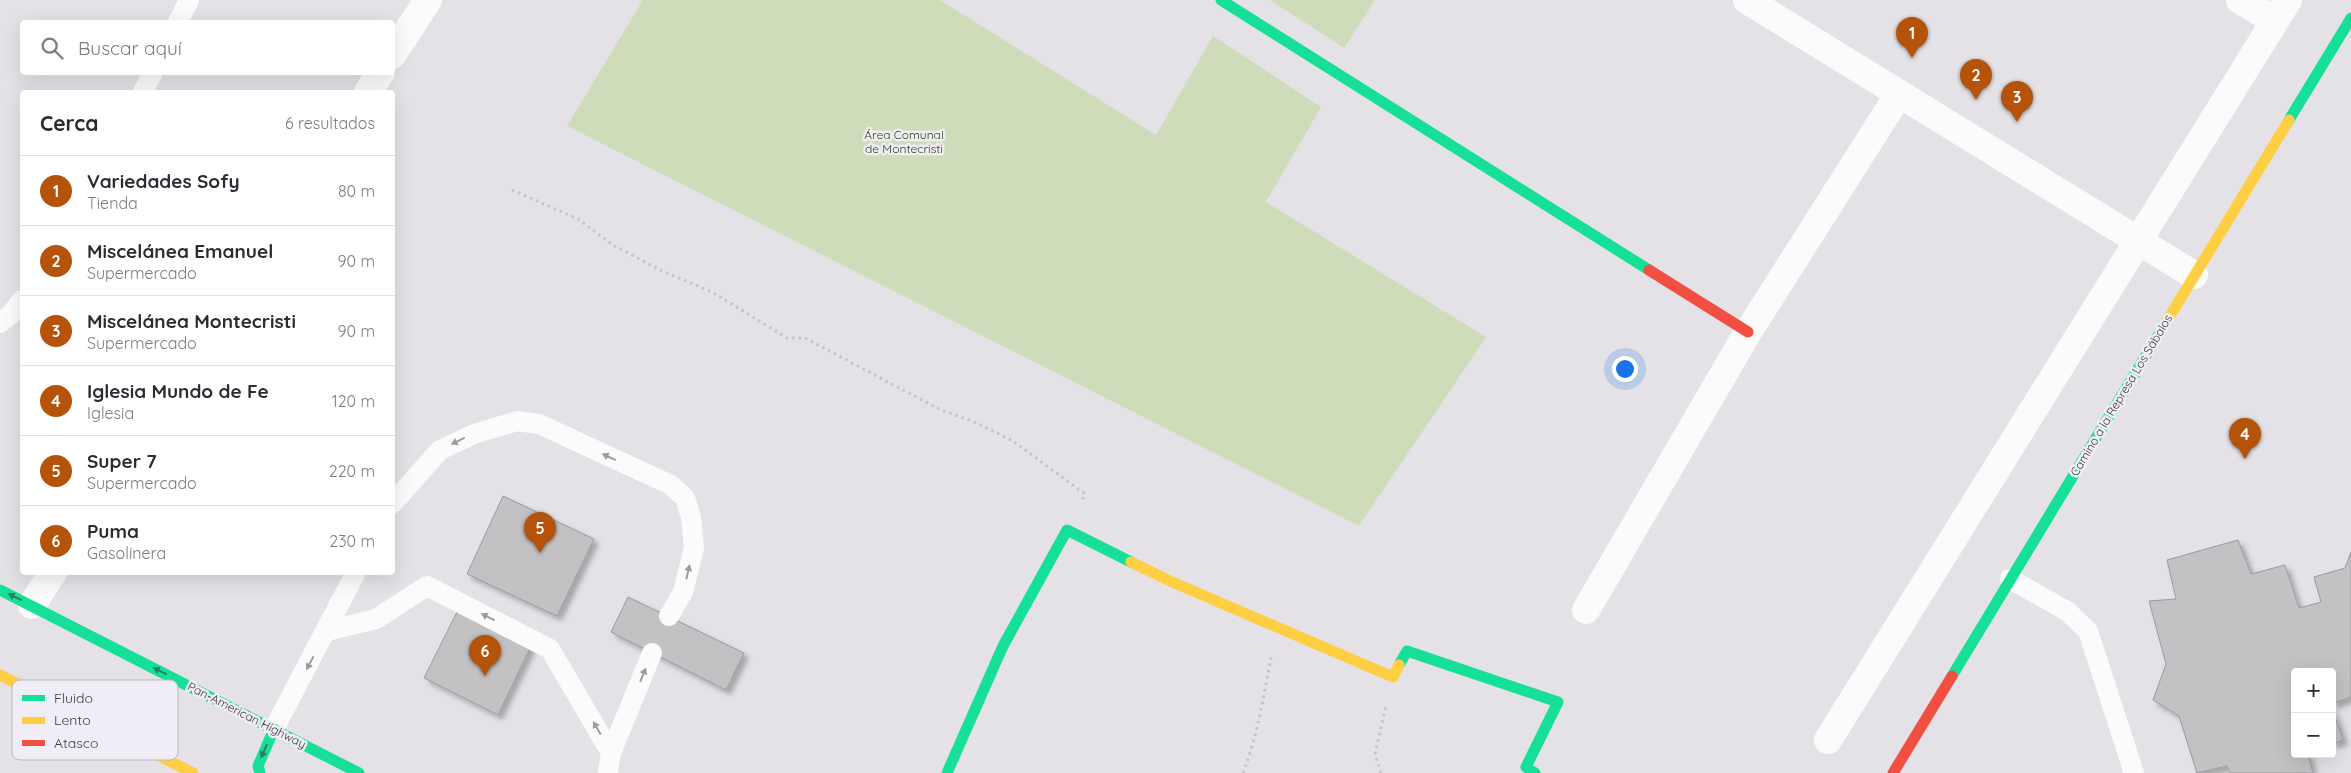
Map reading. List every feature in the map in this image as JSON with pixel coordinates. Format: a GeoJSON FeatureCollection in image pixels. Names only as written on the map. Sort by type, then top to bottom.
{"type":"FeatureCollection","features":[{"type":"Feature","properties":{"kind":"main road"},"geometry":{"type":"LineString","coordinates":[[1221,0],[1748,332]]}},
{"type":"Feature","properties":{"kind":"main road","name":"Camino a la Represa Los Sábalos"},"geometry":{"type":"LineString","coordinates":[[1893,773],[2351,18]]}},
{"type":"Feature","properties":{"kind":"main road"},"geometry":{"type":"LineString","coordinates":[[947,773],[1003,646],[1067,530],[1178,585],[1393,677],[1407,650],[1558,702],[1526,767],[1535,773]]}},
{"type":"Feature","properties":{"kind":"main road","name":"Pan-American Highway"},"geometry":{"type":"LineString","coordinates":[[0,590],[359,773]]}},
{"type":"Feature","properties":{"kind":"main road"},"geometry":{"type":"LineString","coordinates":[[0,675],[12,681]]}},
{"type":"Feature","properties":{"kind":"main road"},"geometry":{"type":"LineString","coordinates":[[260,773],[258,766],[274,729]]}},
{"type":"Feature","properties":{"kind":"main road"},"geometry":{"type":"LineString","coordinates":[[167,760],[192,773]]}},
{"type":"Feature","properties":{"kind":"street"},"geometry":{"type":"LineString","coordinates":[[395,50],[428,0]]}},
{"type":"Feature","properties":{"kind":"street"},"geometry":{"type":"LineString","coordinates":[[1747,0],[1783,9],[1900,94],[2194,275]]}},
{"type":"Feature","properties":{"kind":"street"},"geometry":{"type":"LineString","coordinates":[[1828,740],[2281,11],[2240,0]]}},
{"type":"Feature","properties":{"kind":"street"},"geometry":{"type":"LineString","coordinates":[[369,90],[379,75]]}},
{"type":"Feature","properties":{"kind":"street"},"geometry":{"type":"LineString","coordinates":[[1586,610],[1748,332],[1900,94]]}},
{"type":"Feature","properties":{"kind":"street"},"geometry":{"type":"LineString","coordinates":[[32,605],[52,575]]}},
{"type":"Feature","properties":{"kind":"lane"},"geometry":{"type":"LineString","coordinates":[[179,20],[189,0]]}},
{"type":"Feature","properties":{"kind":"lane"},"geometry":{"type":"LineString","coordinates":[[144,90],[152,75]]}},
{"type":"Feature","properties":{"kind":"lane"},"geometry":{"type":"LineString","coordinates":[[0,323],[10,315],[20,302]]}},
{"type":"Feature","properties":{"kind":"lane"},"geometry":{"type":"LineString","coordinates":[[395,501],[440,450],[474,434],[517,421],[539,424],[671,485],[685,498],[691,517],[694,548],[683,592],[669,616]]}},
{"type":"Feature","properties":{"kind":"lane"},"geometry":{"type":"LineString","coordinates":[[274,729],[327,631],[355,575]]}},
{"type":"Feature","properties":{"kind":"lane"},"geometry":{"type":"LineString","coordinates":[[2010,579],[2067,611],[2088,631],[2134,773]]}},
{"type":"Feature","properties":{"kind":"lane"},"geometry":{"type":"LineString","coordinates":[[327,631],[376,619],[427,586],[550,649],[611,753]]}},
{"type":"Feature","properties":{"kind":"lane"},"geometry":{"type":"LineString","coordinates":[[608,773],[611,753],[652,653]]}},
{"type":"Feature","properties":{"kind":"path"},"geometry":{"type":"LineString","coordinates":[[512,190],[578,219],[613,245],[662,271],[712,292],[787,338],[805,338],[941,410],[977,423],[1012,441],[1085,494],[1067,530]]}},
{"type":"Feature","properties":{"kind":"path"},"geometry":{"type":"LineString","coordinates":[[1242,773],[1250,754],[1264,697],[1277,626]]}},
{"type":"Feature","properties":{"kind":"path"},"geometry":{"type":"LineString","coordinates":[[1381,773],[1375,754],[1393,677]]}},
{"type":"Feature","properties":{"kind":"green space","name":"Área Comunal de Montecristi"},"geometry":{"type":"Polygon","coordinates":[[[643,0],[940,0],[1156,135],[1213,36],[1321,107],[1266,202],[1486,337],[1359,526],[567,126],[643,0]]]}},
{"type":"Feature","properties":{"kind":"green space"},"geometry":{"type":"Polygon","coordinates":[[[1270,0],[1375,0],[1344,48],[1270,0]]]}},
{"type":"Feature","properties":{"kind":"building"},"geometry":{"type":"Polygon","coordinates":[[[503,496],[594,539],[557,616],[467,574],[503,496]]]}},
{"type":"Feature","properties":{"kind":"building"},"geometry":{"type":"Polygon","coordinates":[[[2238,540],[2251,574],[2285,565],[2299,608],[2321,602],[2314,577],[2345,568],[2351,552],[2351,697],[2336,703],[2336,668],[2291,668],[2291,758],[2309,758],[2313,773],[2230,773],[2227,766],[2197,773],[2179,716],[2153,700],[2166,664],[2149,601],[2176,599],[2167,560],[2238,540]]]}},
{"type":"Feature","properties":{"kind":"building"},"geometry":{"type":"Polygon","coordinates":[[[628,597],[744,653],[726,690],[611,632],[628,597]]]}},
{"type":"Feature","properties":{"kind":"building"},"geometry":{"type":"Polygon","coordinates":[[[458,610],[531,646],[498,715],[424,678],[458,610]]]}},
{"type":"Feature","properties":{"kind":"building"},"geometry":{"type":"Polygon","coordinates":[[[2336,719],[2343,740],[2336,743],[2336,719]]]}},
{"type":"Feature","properties":{"kind":"traffic: fast"},"geometry":{"type":"LineString","coordinates":[[1221,0],[1649,270]]}},
{"type":"Feature","properties":{"kind":"traffic: fast"},"geometry":{"type":"LineString","coordinates":[[2289,120],[2351,18]]}},
{"type":"Feature","properties":{"kind":"traffic: fast"},"geometry":{"type":"LineString","coordinates":[[1952,676],[2162,329]]}},
{"type":"Feature","properties":{"kind":"traffic: fast"},"geometry":{"type":"LineString","coordinates":[[947,773],[1003,646],[1067,530],[1131,562]]}},
{"type":"Feature","properties":{"kind":"traffic: fast"},"geometry":{"type":"LineString","coordinates":[[0,590],[177,680]]}},
{"type":"Feature","properties":{"kind":"traffic: fast"},"geometry":{"type":"LineString","coordinates":[[1399,665],[1407,651],[1558,702],[1526,767],[1535,773]]}},
{"type":"Feature","properties":{"kind":"traffic: fast"},"geometry":{"type":"LineString","coordinates":[[178,681],[359,773]]}},
{"type":"Feature","properties":{"kind":"traffic: fast"},"geometry":{"type":"LineString","coordinates":[[260,773],[258,766],[274,729]]}},
{"type":"Feature","properties":{"kind":"traffic: slow"},"geometry":{"type":"LineString","coordinates":[[2162,329],[2289,120]]}},
{"type":"Feature","properties":{"kind":"traffic: slow"},"geometry":{"type":"LineString","coordinates":[[1131,562],[1170,581],[1393,677],[1399,665]]}},
{"type":"Feature","properties":{"kind":"traffic: slow"},"geometry":{"type":"LineString","coordinates":[[0,675],[12,681]]}},
{"type":"Feature","properties":{"kind":"traffic: slow"},"geometry":{"type":"LineString","coordinates":[[167,760],[193,773]]}},
{"type":"Feature","properties":{"kind":"traffic: jam"},"geometry":{"type":"LineString","coordinates":[[1649,270],[1748,332]]}},
{"type":"Feature","properties":{"kind":"traffic: jam"},"geometry":{"type":"LineString","coordinates":[[1893,773],[1952,676]]}},
{"type":"Feature","properties":{"kind":"place","name":"Variedades Sofy"},"geometry":{"type":"Point","coordinates":[1912,58]}},
{"type":"Feature","properties":{"kind":"place","name":"Miscelánea Emanuel"},"geometry":{"type":"Point","coordinates":[1976,100]}},
{"type":"Feature","properties":{"kind":"place","name":"Miscelánea Montecristi"},"geometry":{"type":"Point","coordinates":[2017,122]}},
{"type":"Feature","properties":{"kind":"place","name":"Iglesia Mundo de Fe"},"geometry":{"type":"Point","coordinates":[2245,459]}},
{"type":"Feature","properties":{"kind":"place","name":"Super 7"},"geometry":{"type":"Point","coordinates":[540,553]}},
{"type":"Feature","properties":{"kind":"place","name":"Puma"},"geometry":{"type":"Point","coordinates":[485,676]}}]}
